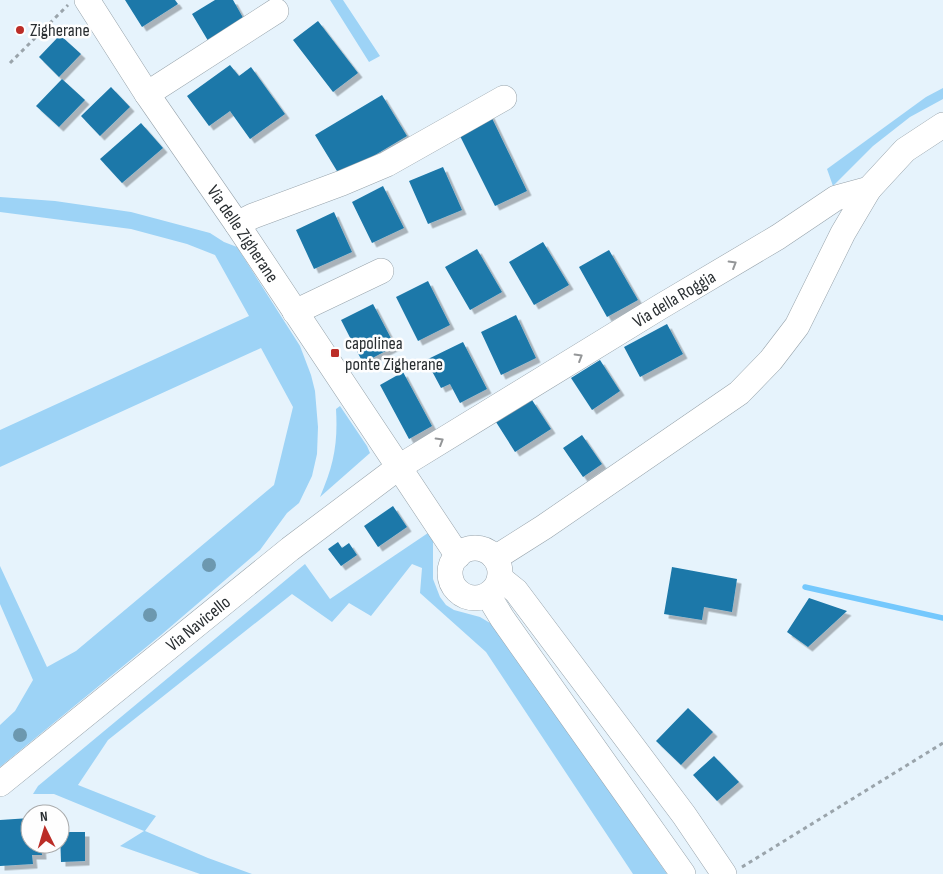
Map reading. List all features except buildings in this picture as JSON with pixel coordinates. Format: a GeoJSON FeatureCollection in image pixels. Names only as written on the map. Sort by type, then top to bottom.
{"type":"FeatureCollection","features":[{"type":"Feature","properties":{"kind":"street","name":"Via delle Zigherane"},"geometry":{"type":"LineString","coordinates":[[80,0],[237,224],[458,556]]}},
{"type":"Feature","properties":{"kind":"street"},"geometry":{"type":"LineString","coordinates":[[147,94],[276,11]]}},
{"type":"Feature","properties":{"kind":"street"},"geometry":{"type":"LineString","coordinates":[[237,224],[387,164],[504,98]]}},
{"type":"Feature","properties":{"kind":"street"},"geometry":{"type":"LineString","coordinates":[[683,874],[502,618],[494,577],[489,552],[473,548],[465,550],[453,562],[451,570],[453,585],[458,591],[472,598],[494,577],[544,527],[739,393],[771,360],[796,326],[842,233],[868,189],[905,150],[943,125]]}},
{"type":"Feature","properties":{"kind":"street","name":"Via della Roggia"},"geometry":{"type":"LineString","coordinates":[[399,467],[778,237],[836,198],[868,189]]}},
{"type":"Feature","properties":{"kind":"street"},"geometry":{"type":"LineString","coordinates":[[295,312],[380,271]]}},
{"type":"Feature","properties":{"kind":"street","name":"Via Navicello"},"geometry":{"type":"LineString","coordinates":[[0,784],[290,549],[399,467]]}},
{"type":"Feature","properties":{"kind":"street"},"geometry":{"type":"LineString","coordinates":[[494,577],[516,591],[684,815],[731,872]]}},
{"type":"Feature","properties":{"kind":"path"},"geometry":{"type":"LineString","coordinates":[[10,63],[80,0]]}},
{"type":"Feature","properties":{"kind":"path"},"geometry":{"type":"LineString","coordinates":[[731,872],[943,743]]}},
{"type":"Feature","properties":{"kind":"shaded area"},"geometry":{"type":"Polygon","coordinates":[[[330,0],[343,0],[380,56],[369,62],[330,0]]]}},
{"type":"Feature","properties":{"kind":"shaded area"},"geometry":{"type":"Polygon","coordinates":[[[943,88],[943,99],[910,117],[873,146],[833,186],[827,169],[926,97],[943,88]]]}},
{"type":"Feature","properties":{"kind":"shaded area"},"geometry":{"type":"Polygon","coordinates":[[[0,197],[55,201],[131,212],[210,233],[224,242],[237,247],[300,346],[315,391],[318,427],[317,454],[312,476],[299,503],[287,513],[260,550],[161,635],[0,767],[0,725],[15,711],[33,680],[0,604],[0,566],[47,667],[76,651],[274,485],[293,407],[261,348],[0,467],[0,430],[249,316],[215,255],[187,244],[131,229],[0,212],[0,197]]]}},
{"type":"Feature","properties":{"kind":"shaded area"},"geometry":{"type":"Polygon","coordinates":[[[340,406],[370,453],[320,497],[332,464],[336,443],[336,409],[340,406]]]}},
{"type":"Feature","properties":{"kind":"shaded area"},"geometry":{"type":"Polygon","coordinates":[[[428,533],[433,538],[433,579],[440,597],[446,605],[454,610],[480,617],[490,623],[500,634],[667,874],[633,874],[486,652],[420,593],[422,568],[412,564],[371,616],[349,603],[332,622],[292,594],[108,740],[78,785],[156,816],[145,831],[208,858],[252,874],[200,874],[120,846],[144,831],[54,794],[33,794],[38,786],[305,564],[330,599],[428,533]]]}},
{"type":"Feature","properties":{"kind":"waterway"},"geometry":{"type":"LineString","coordinates":[[805,587],[943,618]]}},
{"type":"Feature","properties":{"kind":"place","name":"Zigherane"},"geometry":{"type":"Point","coordinates":[20,30]}},
{"type":"Feature","properties":{"kind":"place","name":"capolinea ponte Zigherane"},"geometry":{"type":"Point","coordinates":[335,353]}}]}
